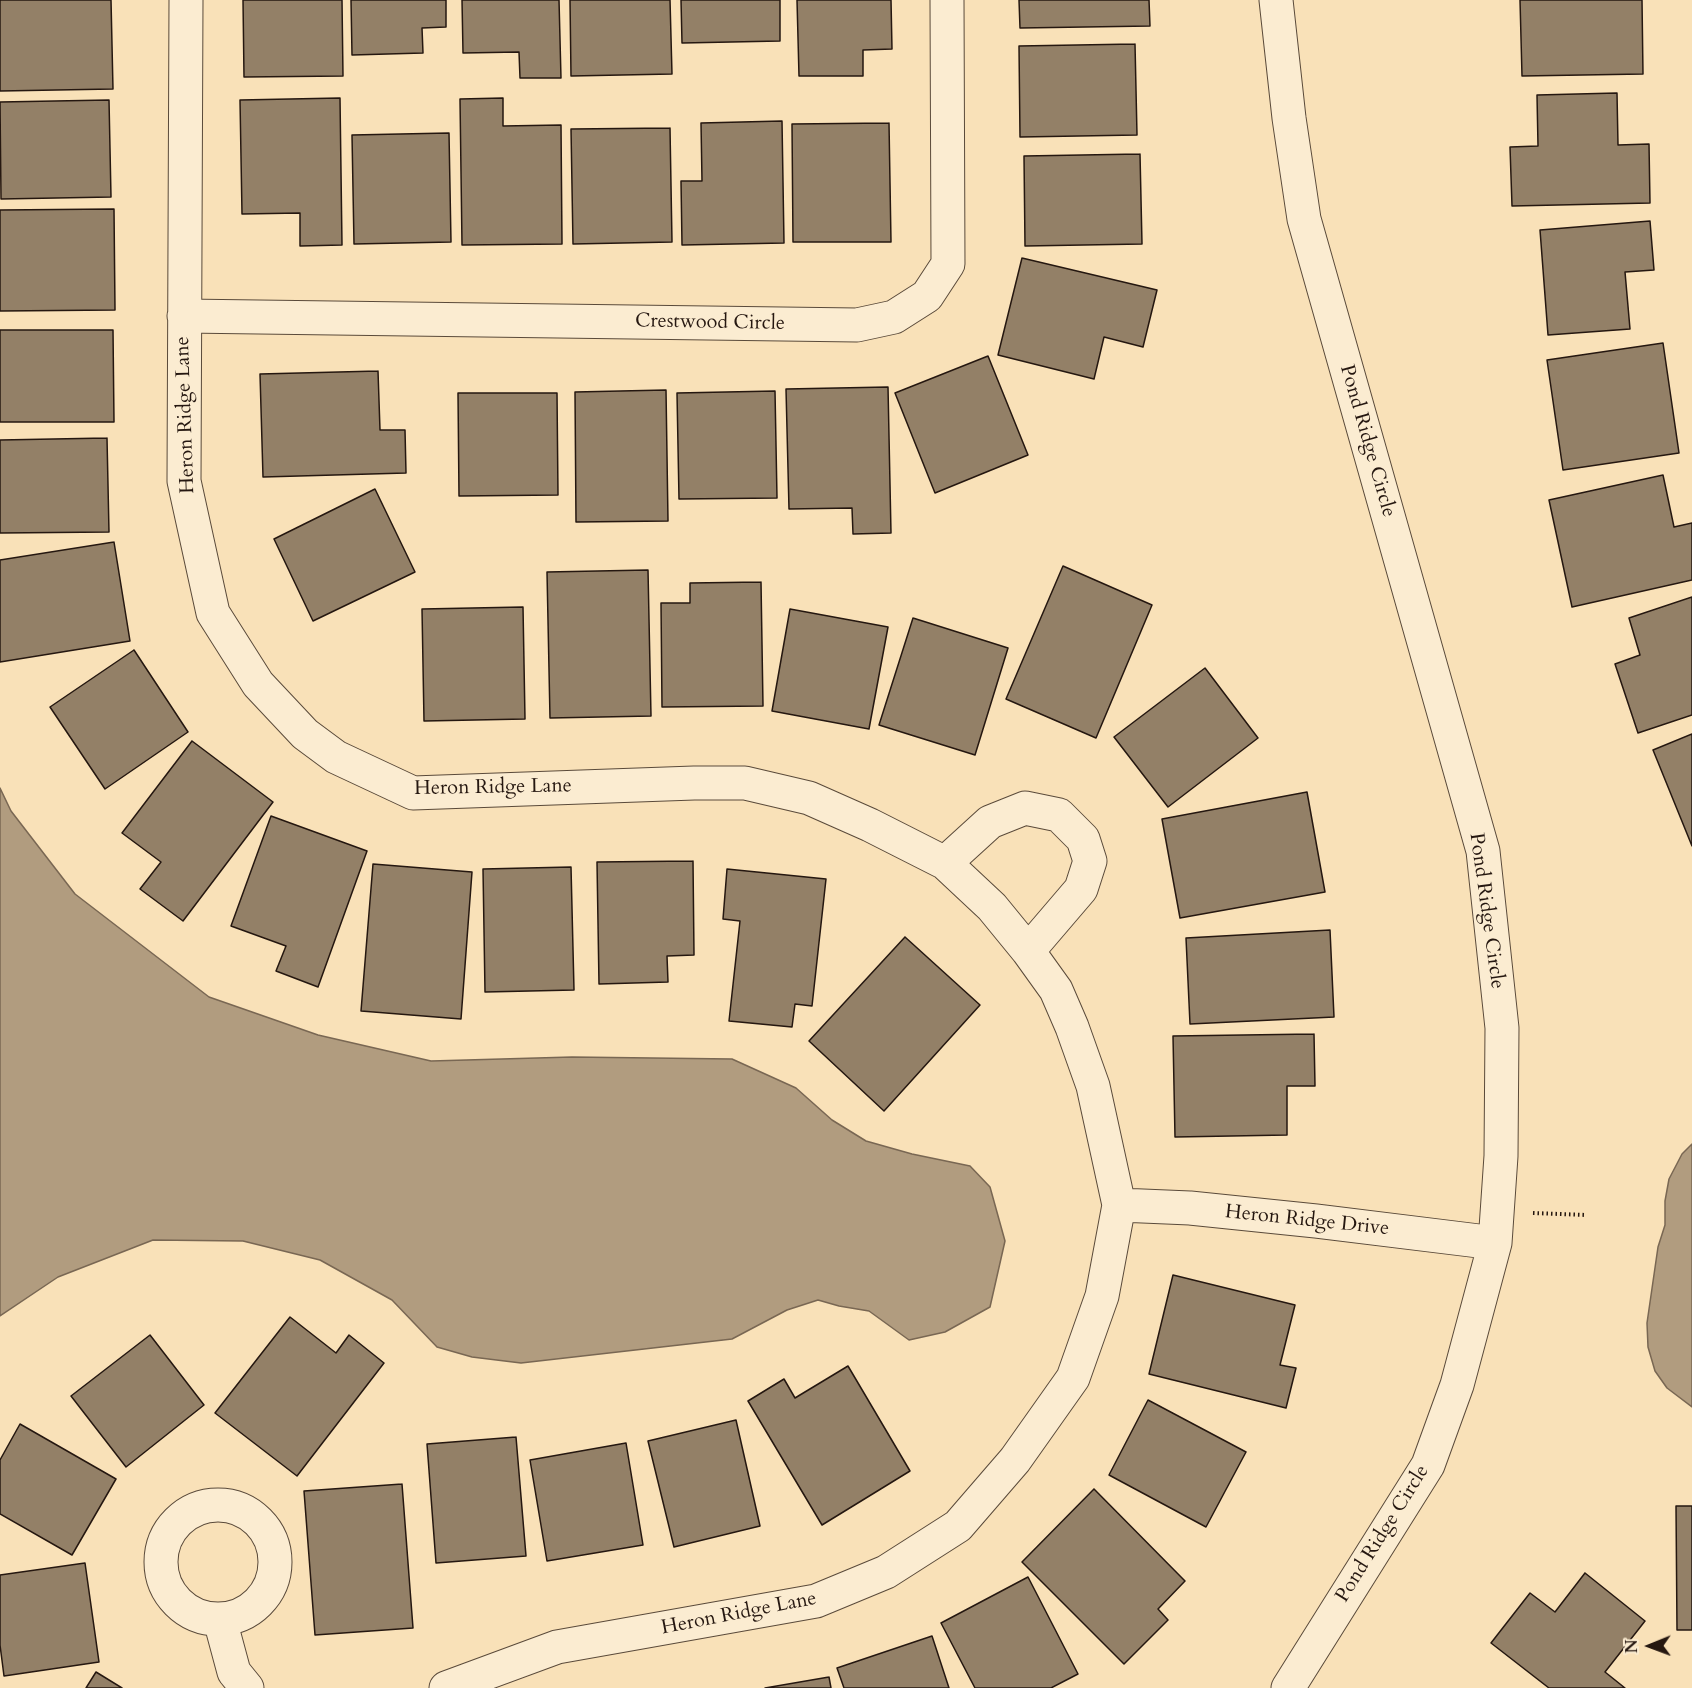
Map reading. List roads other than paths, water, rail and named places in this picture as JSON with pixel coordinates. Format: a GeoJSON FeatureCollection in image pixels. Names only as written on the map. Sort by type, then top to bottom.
{"type":"FeatureCollection","features":[{"type":"Feature","properties":{"kind":"street","name":"Heron Ridge Lane"},"geometry":{"type":"LineString","coordinates":[[186,0],[184,481],[213,613],[258,684],[305,734],[336,757],[413,793],[746,783],[809,798],[870,825],[945,863],[992,907],[1056,990],[1093,1086],[1119,1204],[1102,1296],[1073,1378],[1015,1460],[958,1526],[886,1572],[816,1601],[557,1647],[446,1688]]}},
{"type":"Feature","properties":{"kind":"street","name":"Crestwood Circle"},"geometry":{"type":"LineString","coordinates":[[184,316],[857,324],[894,317],[927,296],[948,264],[947,0]]}},
{"type":"Feature","properties":{"kind":"street","name":"Pond Ridge Circle"},"geometry":{"type":"LineString","coordinates":[[1276,0],[1289,118],[1304,219],[1482,851],[1502,1028],[1501,1156],[1496,1243],[1457,1385],[1428,1465],[1288,1688]]}},
{"type":"Feature","properties":{"kind":"street"},"geometry":{"type":"LineString","coordinates":[[945,863],[990,822],[1025,808],[1059,815],[1083,839],[1090,861],[1081,889],[1028,951]]}},
{"type":"Feature","properties":{"kind":"street","name":"Heron Ridge Drive"},"geometry":{"type":"LineString","coordinates":[[1119,1204],[1190,1208],[1316,1221],[1496,1243]]}},
{"type":"Feature","properties":{"kind":"street"},"geometry":{"type":"LineString","coordinates":[[220,1620],[234,1672],[248,1688]]}}]}
